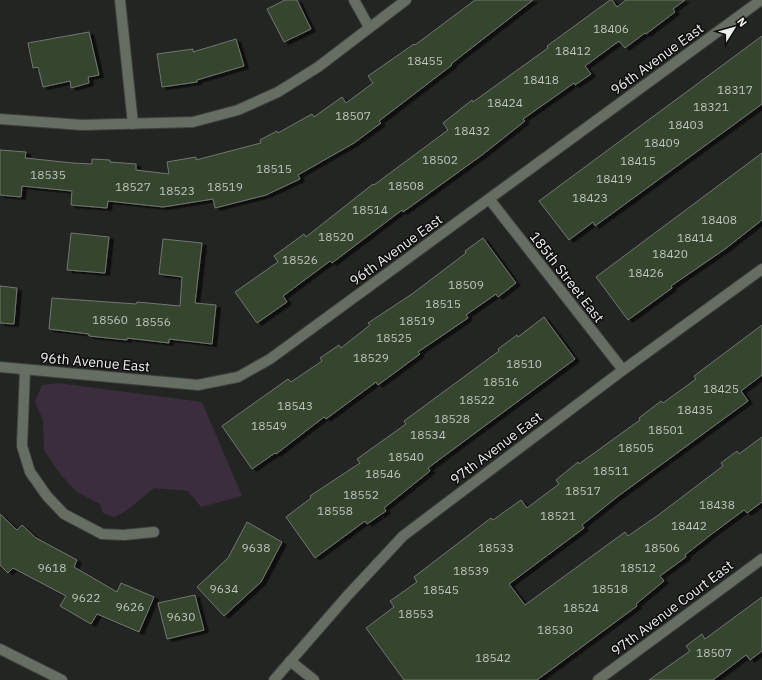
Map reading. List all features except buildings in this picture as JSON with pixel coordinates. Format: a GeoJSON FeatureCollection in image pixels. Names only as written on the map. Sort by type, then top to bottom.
{"type":"FeatureCollection","features":[{"type":"Feature","properties":{"kind":"street"},"geometry":{"type":"LineString","coordinates":[[120,0],[133,124]]}},
{"type":"Feature","properties":{"kind":"street"},"geometry":{"type":"LineString","coordinates":[[354,0],[369,27]]}},
{"type":"Feature","properties":{"kind":"street"},"geometry":{"type":"LineString","coordinates":[[0,119],[82,125],[192,122],[238,110],[278,92],[318,68],[369,27],[406,0]]}},
{"type":"Feature","properties":{"kind":"street","name":"96th Avenue East"},"geometry":{"type":"LineString","coordinates":[[0,367],[198,385],[238,377],[270,359],[490,200],[761,0]]}},
{"type":"Feature","properties":{"kind":"street","name":"185th Street East"},"geometry":{"type":"LineString","coordinates":[[490,200],[622,370]]}},
{"type":"Feature","properties":{"kind":"street","name":"97th Avenue East"},"geometry":{"type":"LineString","coordinates":[[274,680],[403,536],[622,370],[762,269]]}},
{"type":"Feature","properties":{"kind":"street"},"geometry":{"type":"LineString","coordinates":[[25,370],[22,446],[30,472],[47,496],[64,514],[102,534],[124,535],[154,532]]}},
{"type":"Feature","properties":{"kind":"street","name":"97th Avenue Court East"},"geometry":{"type":"LineString","coordinates":[[598,680],[762,559]]}},
{"type":"Feature","properties":{"kind":"street"},"geometry":{"type":"LineString","coordinates":[[0,649],[62,680]]}},
{"type":"Feature","properties":{"kind":"street"},"geometry":{"type":"LineString","coordinates":[[290,661],[314,680]]}},
{"type":"Feature","properties":{"kind":"shaded area"},"geometry":{"type":"Polygon","coordinates":[[[58,383],[202,402],[242,496],[201,507],[188,491],[154,488],[126,511],[114,517],[103,513],[100,504],[77,492],[60,474],[44,450],[43,420],[35,402],[42,385],[58,383]]]}}]}
